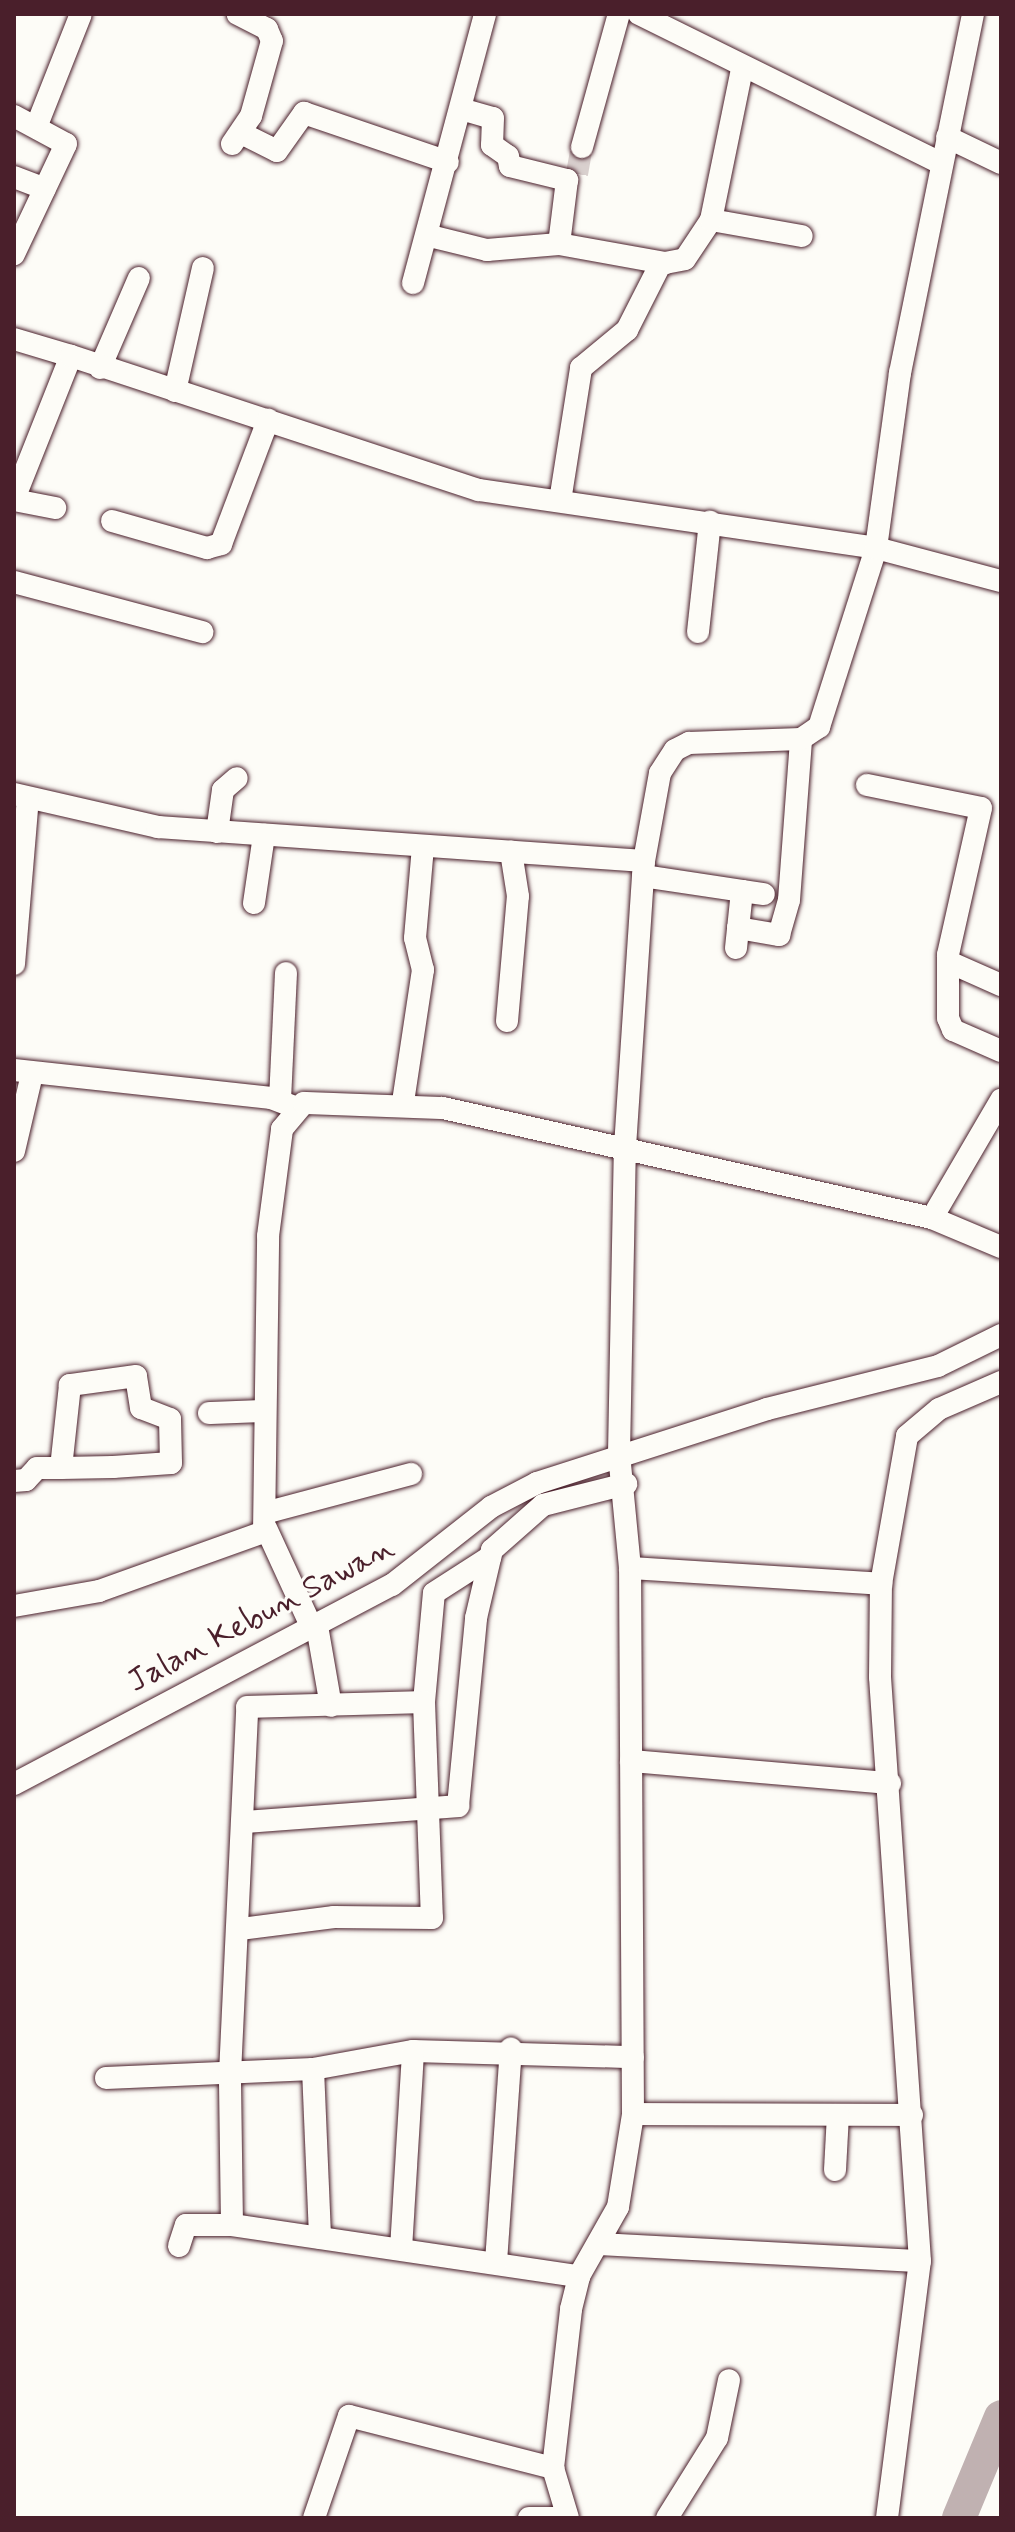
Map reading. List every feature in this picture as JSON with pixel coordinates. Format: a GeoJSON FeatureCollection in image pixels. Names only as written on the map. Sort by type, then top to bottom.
{"type":"FeatureCollection","features":[{"type":"Feature","properties":{"kind":"street"},"geometry":{"type":"LineString","coordinates":[[37,125],[81,14]]}},
{"type":"Feature","properties":{"kind":"street"},"geometry":{"type":"LineString","coordinates":[[238,14],[267,29],[272,41],[236,138],[277,151],[304,113],[448,162]]}},
{"type":"Feature","properties":{"kind":"street"},"geometry":{"type":"LineString","coordinates":[[413,283],[430,236],[485,14]]}},
{"type":"Feature","properties":{"kind":"street"},"geometry":{"type":"LineString","coordinates":[[582,147],[619,14]]}},
{"type":"Feature","properties":{"kind":"street"},"geometry":{"type":"LineString","coordinates":[[639,14],[683,24],[742,69],[940,163]]}},
{"type":"Feature","properties":{"kind":"street"},"geometry":{"type":"LineString","coordinates":[[568,2518],[553,2468],[579,2276],[601,2244],[623,2188],[633,2114],[630,1568],[624,1469],[625,1147],[643,868],[660,773],[675,750],[689,743],[801,739],[819,727],[876,548],[940,163],[973,14]]}},
{"type":"Feature","properties":{"kind":"street"},"geometry":{"type":"LineString","coordinates":[[430,236],[487,250],[559,244],[661,263],[691,255],[711,220],[742,69]]}},
{"type":"Feature","properties":{"kind":"street"},"geometry":{"type":"LineString","coordinates":[[461,109],[493,118],[492,145],[508,156],[510,166],[572,177],[559,244]]}},
{"type":"Feature","properties":{"kind":"street"},"geometry":{"type":"LineString","coordinates":[[14,116],[37,125],[66,144],[14,254]]}},
{"type":"Feature","properties":{"kind":"street"},"geometry":{"type":"LineString","coordinates":[[947,137],[1001,163]]}},
{"type":"Feature","properties":{"kind":"street"},"geometry":{"type":"LineString","coordinates":[[14,177],[45,189]]}},
{"type":"Feature","properties":{"kind":"street"},"geometry":{"type":"LineString","coordinates":[[711,220],[802,236]]}},
{"type":"Feature","properties":{"kind":"street"},"geometry":{"type":"LineString","coordinates":[[560,501],[581,368],[627,330],[661,263]]}},
{"type":"Feature","properties":{"kind":"street"},"geometry":{"type":"LineString","coordinates":[[175,391],[203,268]]}},
{"type":"Feature","properties":{"kind":"street"},"geometry":{"type":"LineString","coordinates":[[100,368],[139,278]]}},
{"type":"Feature","properties":{"kind":"street"},"geometry":{"type":"LineString","coordinates":[[15,336],[100,368],[479,490],[876,548],[1001,581]]}},
{"type":"Feature","properties":{"kind":"street"},"geometry":{"type":"LineString","coordinates":[[55,508],[14,499],[71,356]]}},
{"type":"Feature","properties":{"kind":"street"},"geometry":{"type":"LineString","coordinates":[[112,521],[207,548],[221,544],[268,420]]}},
{"type":"Feature","properties":{"kind":"street"},"geometry":{"type":"LineString","coordinates":[[698,632],[710,522]]}},
{"type":"Feature","properties":{"kind":"street"},"geometry":{"type":"LineString","coordinates":[[14,582],[202,632]]}},
{"type":"Feature","properties":{"kind":"street"},"geometry":{"type":"LineString","coordinates":[[14,964],[21,796],[158,827],[511,852],[643,868],[753,892],[737,938],[782,931],[801,739]]}},
{"type":"Feature","properties":{"kind":"street"},"geometry":{"type":"LineString","coordinates":[[217,832],[223,790],[237,778]]}},
{"type":"Feature","properties":{"kind":"street"},"geometry":{"type":"LineString","coordinates":[[867,785],[981,808],[949,962],[949,1025],[1001,1051]]}},
{"type":"Feature","properties":{"kind":"street"},"geometry":{"type":"LineString","coordinates":[[254,903],[264,835]]}},
{"type":"Feature","properties":{"kind":"street"},"geometry":{"type":"LineString","coordinates":[[403,1102],[423,970],[415,938],[423,846]]}},
{"type":"Feature","properties":{"kind":"street"},"geometry":{"type":"LineString","coordinates":[[507,1021],[518,896],[511,852]]}},
{"type":"Feature","properties":{"kind":"street"},"geometry":{"type":"LineString","coordinates":[[949,962],[1001,985]]}},
{"type":"Feature","properties":{"kind":"street"},"geometry":{"type":"LineString","coordinates":[[286,973],[287,1103],[268,1236],[264,1411],[267,1520],[320,1636],[331,1706]]}},
{"type":"Feature","properties":{"kind":"street"},"geometry":{"type":"LineString","coordinates":[[14,1151],[23,1072],[287,1103],[403,1102],[625,1147],[932,1218],[1001,1247]]}},
{"type":"Feature","properties":{"kind":"street"},"geometry":{"type":"LineString","coordinates":[[932,1218],[1001,1100]]}},
{"type":"Feature","properties":{"kind":"street"},"geometry":{"type":"LineString","coordinates":[[246,1822],[429,1814],[460,1801],[476,1618],[490,1557],[504,1533],[543,1505],[624,1469],[938,1366],[1001,1335]]}},
{"type":"Feature","properties":{"kind":"street"},"geometry":{"type":"LineString","coordinates":[[14,1481],[26,1480],[34,1468],[61,1468],[171,1463],[170,1419],[141,1408],[136,1376],[70,1385],[61,1468]]}},
{"type":"Feature","properties":{"kind":"street"},"geometry":{"type":"LineString","coordinates":[[887,2518],[920,2261],[890,1783],[878,1655],[881,1584],[907,1436],[939,1409],[1001,1382]]}},
{"type":"Feature","properties":{"kind":"street"},"geometry":{"type":"LineString","coordinates":[[209,1413],[264,1411]]}},
{"type":"Feature","properties":{"kind":"street","name":"Jalan Kebun Sawan"},"geometry":{"type":"LineString","coordinates":[[14,1784],[320,1636],[415,1570],[512,1495],[624,1469]]}},
{"type":"Feature","properties":{"kind":"street"},"geometry":{"type":"LineString","coordinates":[[14,1606],[114,1586],[267,1520],[411,1474]]}},
{"type":"Feature","properties":{"kind":"street"},"geometry":{"type":"LineString","coordinates":[[240,1929],[334,1917],[428,1920],[434,1913],[424,1702],[434,1593],[490,1557]]}},
{"type":"Feature","properties":{"kind":"street"},"geometry":{"type":"LineString","coordinates":[[630,1568],[881,1584]]}},
{"type":"Feature","properties":{"kind":"street"},"geometry":{"type":"LineString","coordinates":[[232,2225],[231,2066],[246,1822],[247,1707],[424,1702]]}},
{"type":"Feature","properties":{"kind":"street"},"geometry":{"type":"LineString","coordinates":[[631,1761],[890,1783]]}},
{"type":"Feature","properties":{"kind":"street"},"geometry":{"type":"LineString","coordinates":[[106,2078],[231,2066],[313,2069],[413,2051],[511,2049],[633,2057]]}},
{"type":"Feature","properties":{"kind":"street"},"geometry":{"type":"LineString","coordinates":[[496,2262],[511,2049]]}},
{"type":"Feature","properties":{"kind":"street"},"geometry":{"type":"LineString","coordinates":[[401,2249],[413,2051]]}},
{"type":"Feature","properties":{"kind":"street"},"geometry":{"type":"LineString","coordinates":[[313,2069],[320,2238]]}},
{"type":"Feature","properties":{"kind":"street"},"geometry":{"type":"LineString","coordinates":[[633,2114],[912,2115]]}},
{"type":"Feature","properties":{"kind":"street"},"geometry":{"type":"LineString","coordinates":[[835,2170],[838,2115]]}},
{"type":"Feature","properties":{"kind":"street"},"geometry":{"type":"LineString","coordinates":[[179,2246],[186,2225],[232,2225],[579,2276]]}},
{"type":"Feature","properties":{"kind":"street"},"geometry":{"type":"LineString","coordinates":[[601,2244],[920,2261]]}},
{"type":"Feature","properties":{"kind":"street"},"geometry":{"type":"LineString","coordinates":[[667,2518],[717,2438],[729,2380]]}},
{"type":"Feature","properties":{"kind":"street"},"geometry":{"type":"LineString","coordinates":[[314,2518],[349,2416],[553,2468]]}},
{"type":"Feature","properties":{"kind":"street"},"geometry":{"type":"LineString","coordinates":[[529,2518],[558,2518]]}},
{"type":"Feature","properties":{"kind":"waterway"},"geometry":{"type":"LineString","coordinates":[[959,2518],[1001,2417]]}},
{"type":"Feature","properties":{"kind":"tunnel"},"geometry":{"type":"LineString","coordinates":[[577,174],[582,147]]}}]}
